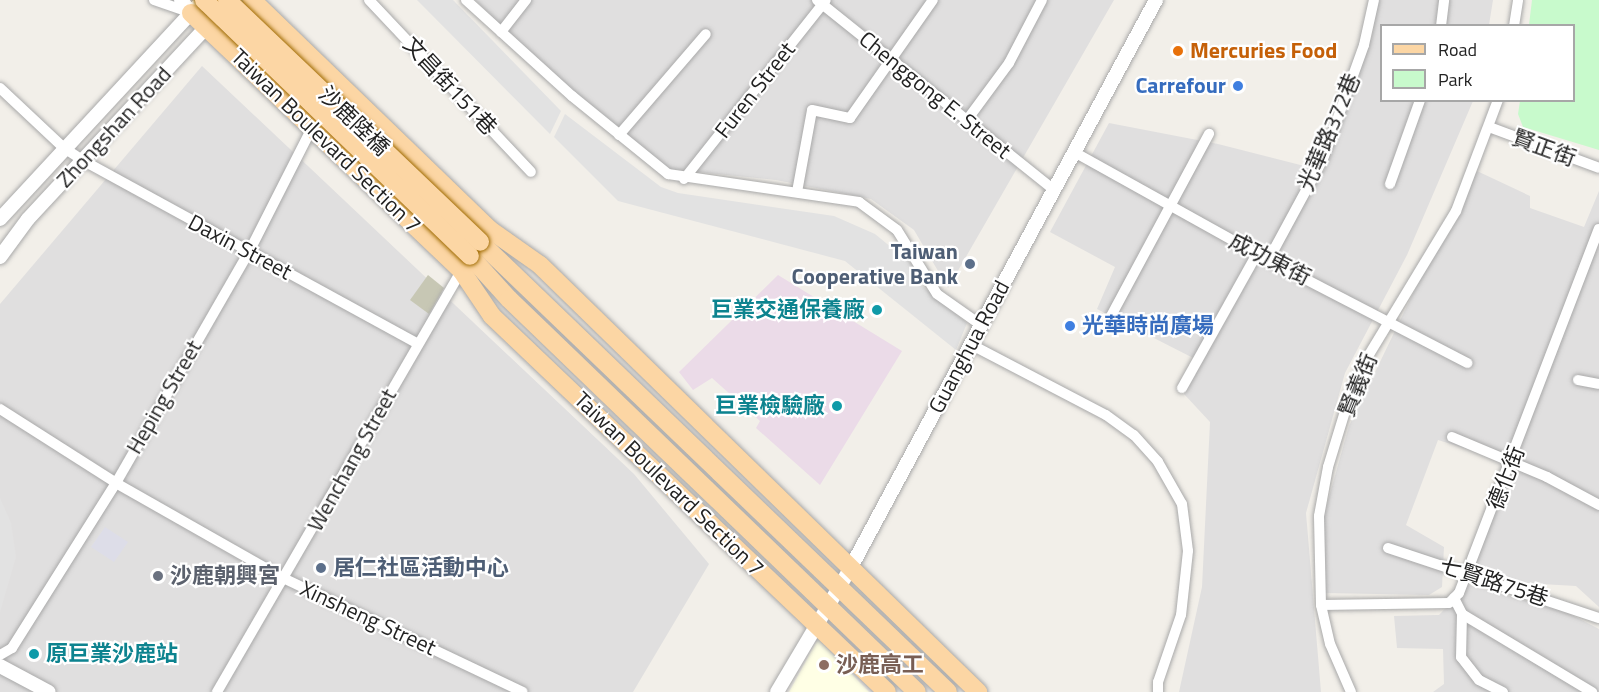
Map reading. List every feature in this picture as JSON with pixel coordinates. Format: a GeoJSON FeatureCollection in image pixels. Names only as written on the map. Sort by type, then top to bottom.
{"type":"FeatureCollection","features":[{"type":"Feature","properties":{"kind":"main road","name":"沙鹿陸橋"},"geometry":{"type":"LineString","coordinates":[[229,0],[475,249]]}},
{"type":"Feature","properties":{"kind":"main road","name":"Taiwan Boulevard Section 7"},"geometry":{"type":"LineString","coordinates":[[252,0],[475,249],[508,299],[917,692]]}},
{"type":"Feature","properties":{"kind":"main road","name":"Taiwan Boulevard Section 7"},"geometry":{"type":"LineString","coordinates":[[195,3],[207,28],[312,128],[475,249],[524,282],[948,692]]}},
{"type":"Feature","properties":{"kind":"main road","name":"沙鹿陸橋"},"geometry":{"type":"LineString","coordinates":[[195,3],[475,249]]}},
{"type":"Feature","properties":{"kind":"main road","name":"Taiwan Boulevard Section 7"},"geometry":{"type":"LineString","coordinates":[[475,249],[540,266],[978,692]]}},
{"type":"Feature","properties":{"kind":"main road","name":"Taiwan Boulevard Section 7"},"geometry":{"type":"LineString","coordinates":[[475,249],[492,316],[886,692]]}},
{"type":"Feature","properties":{"kind":"main road"},"geometry":{"type":"LineString","coordinates":[[839,588],[871,589]]}},
{"type":"Feature","properties":{"kind":"street"},"geometry":{"type":"LineString","coordinates":[[154,0],[195,3]]}},
{"type":"Feature","properties":{"kind":"street","name":"Zhongshan Road"},"geometry":{"type":"LineString","coordinates":[[0,257],[28,219],[207,28],[229,0]]}},
{"type":"Feature","properties":{"kind":"street","name":"文昌街151巷"},"geometry":{"type":"LineString","coordinates":[[369,0],[531,172]]}},
{"type":"Feature","properties":{"kind":"street"},"geometry":{"type":"LineString","coordinates":[[466,0],[619,135],[668,174],[684,179],[797,192],[859,202],[883,216],[897,230],[938,294],[981,325]]}},
{"type":"Feature","properties":{"kind":"street"},"geometry":{"type":"LineString","coordinates":[[797,192],[812,110],[850,118],[933,0]]}},
{"type":"Feature","properties":{"kind":"street"},"geometry":{"type":"LineString","coordinates":[[967,120],[1009,63],[1042,0]]}},
{"type":"Feature","properties":{"kind":"street","name":"Guanghua Road"},"geometry":{"type":"LineString","coordinates":[[777,692],[850,569],[1156,0]]}},
{"type":"Feature","properties":{"kind":"street","name":"光華路372巷"},"geometry":{"type":"LineString","coordinates":[[1270,257],[1323,159],[1364,45],[1374,0]]}},
{"type":"Feature","properties":{"kind":"street"},"geometry":{"type":"LineString","coordinates":[[1441,24],[1444,0]]}},
{"type":"Feature","properties":{"kind":"street"},"geometry":{"type":"LineString","coordinates":[[1514,24],[1518,0]]}},
{"type":"Feature","properties":{"kind":"street","name":"Chenggong E. Street"},"geometry":{"type":"LineString","coordinates":[[822,1],[1054,190]]}},
{"type":"Feature","properties":{"kind":"street","name":"Furen Street"},"geometry":{"type":"LineString","coordinates":[[684,179],[822,1]]}},
{"type":"Feature","properties":{"kind":"street","name":"Zhongshan Road"},"geometry":{"type":"LineString","coordinates":[[0,219],[195,3]]}},
{"type":"Feature","properties":{"kind":"street"},"geometry":{"type":"LineString","coordinates":[[501,32],[518,3]]}},
{"type":"Feature","properties":{"kind":"street"},"geometry":{"type":"LineString","coordinates":[[619,135],[706,34]]}},
{"type":"Feature","properties":{"kind":"street","name":"Daxin Street"},"geometry":{"type":"LineString","coordinates":[[0,88],[64,148],[84,161],[417,343]]}},
{"type":"Feature","properties":{"kind":"street"},"geometry":{"type":"LineString","coordinates":[[1390,184],[1419,102]]}},
{"type":"Feature","properties":{"kind":"street","name":"賢義街"},"geometry":{"type":"LineString","coordinates":[[1351,692],[1329,644],[1321,605],[1319,516],[1328,466],[1350,395],[1387,321],[1456,211],[1497,102]]}},
{"type":"Feature","properties":{"kind":"street","name":"賢正街"},"geometry":{"type":"LineString","coordinates":[[1489,127],[1599,168]]}},
{"type":"Feature","properties":{"kind":"street","name":"Heping Street"},"geometry":{"type":"LineString","coordinates":[[0,655],[12,648],[116,483],[249,252],[312,128]]}},
{"type":"Feature","properties":{"kind":"street"},"geometry":{"type":"LineString","coordinates":[[1111,316],[1209,134]]}},
{"type":"Feature","properties":{"kind":"street","name":"成功東街"},"geometry":{"type":"LineString","coordinates":[[1074,152],[1257,254],[1270,257],[1467,363]]}},
{"type":"Feature","properties":{"kind":"street","name":"德化街"},"geometry":{"type":"LineString","coordinates":[[1454,598],[1468,575],[1599,229]]}},
{"type":"Feature","properties":{"kind":"street","name":"Wenchang Street"},"geometry":{"type":"LineString","coordinates":[[216,692],[285,579],[417,343],[475,249]]}},
{"type":"Feature","properties":{"kind":"street"},"geometry":{"type":"LineString","coordinates":[[1182,388],[1257,254]]}},
{"type":"Feature","properties":{"kind":"street"},"geometry":{"type":"LineString","coordinates":[[970,344],[1106,415],[1134,435],[1158,462],[1182,504],[1188,551],[1181,615],[1158,682],[1158,692]]}},
{"type":"Feature","properties":{"kind":"street"},"geometry":{"type":"LineString","coordinates":[[1578,380],[1599,384]]}},
{"type":"Feature","properties":{"kind":"street","name":"Xinsheng Street"},"geometry":{"type":"LineString","coordinates":[[0,409],[116,483],[285,579],[501,687],[523,692]]}},
{"type":"Feature","properties":{"kind":"street"},"geometry":{"type":"LineString","coordinates":[[1452,437],[1512,462],[1599,505]]}},
{"type":"Feature","properties":{"kind":"street","name":"七賢路75巷"},"geometry":{"type":"LineString","coordinates":[[1388,548],[1468,575],[1534,593],[1599,618]]}},
{"type":"Feature","properties":{"kind":"street"},"geometry":{"type":"LineString","coordinates":[[1321,605],[1449,603],[1454,598],[1462,614],[1461,657],[1479,680],[1503,692]]}},
{"type":"Feature","properties":{"kind":"street"},"geometry":{"type":"LineString","coordinates":[[1462,614],[1592,692]]}},
{"type":"Feature","properties":{"kind":"street"},"geometry":{"type":"LineString","coordinates":[[0,666],[49,692]]}},
{"type":"Feature","properties":{"kind":"shaded area"},"geometry":{"type":"Polygon","coordinates":[[[417,0],[453,0],[561,111],[550,134],[417,0]]]}},
{"type":"Feature","properties":{"kind":"shaded area"},"geometry":{"type":"Polygon","coordinates":[[[475,0],[1114,0],[948,288],[914,230],[871,199],[776,180],[669,169],[561,84],[475,0]]]}},
{"type":"Feature","properties":{"kind":"shaded area"},"geometry":{"type":"Polygon","coordinates":[[[1377,0],[1493,0],[1489,24],[1380,24],[1380,102],[1473,102],[1407,255],[1345,373],[1306,513],[1321,692],[1179,692],[1202,587],[1210,422],[1184,394],[1201,362],[1097,309],[1115,267],[1050,232],[1109,123],[1218,144],[1324,171],[1372,36],[1377,0]]]}},
{"type":"Feature","properties":{"kind":"shaded area"},"geometry":{"type":"Polygon","coordinates":[[[202,66],[634,474],[709,564],[633,692],[0,692],[0,304],[202,66]]]}},
{"type":"Feature","properties":{"kind":"shaded area"},"geometry":{"type":"Polygon","coordinates":[[[565,114],[661,187],[678,193],[834,216],[875,234],[914,266],[922,278],[921,285],[967,323],[956,350],[845,261],[618,201],[554,137],[565,114]]]}},
{"type":"Feature","properties":{"kind":"shaded area"},"geometry":{"type":"Polygon","coordinates":[[[1477,171],[1530,196],[1530,208],[1584,227],[1599,191],[1599,607],[1576,586],[1522,583],[1473,563],[1509,462],[1438,440],[1406,525],[1444,547],[1442,587],[1429,595],[1324,593],[1324,515],[1349,426],[1453,211],[1477,171]]]}},
{"type":"Feature","properties":{"kind":"shaded area"},"geometry":{"type":"Polygon","coordinates":[[[428,275],[444,288],[429,314],[410,300],[428,275]]]}},
{"type":"Feature","properties":{"kind":"shaded area","name":"巨業交通保養廠"},"geometry":{"type":"Polygon","coordinates":[[[778,275],[902,351],[820,485],[756,428],[760,421],[712,378],[693,390],[679,372],[778,275]]]}},
{"type":"Feature","properties":{"kind":"shaded area"},"geometry":{"type":"Polygon","coordinates":[[[0,498],[11,523],[16,557],[0,612],[0,498]]]}},
{"type":"Feature","properties":{"kind":"shaded area"},"geometry":{"type":"Polygon","coordinates":[[[105,527],[128,542],[114,562],[91,547],[105,527]]]}},
{"type":"Feature","properties":{"kind":"shaded area"},"geometry":{"type":"Polygon","coordinates":[[[1468,585],[1564,611],[1599,629],[1599,692],[1433,692],[1444,684],[1443,649],[1397,648],[1394,616],[1439,615],[1468,585]]]}},
{"type":"Feature","properties":{"kind":"shaded area","name":"沙鹿高工"},"geometry":{"type":"Polygon","coordinates":[[[818,639],[869,692],[789,692],[818,639]]]}},
{"type":"Feature","properties":{"kind":"green space"},"geometry":{"type":"Polygon","coordinates":[[[1532,0],[1599,0],[1599,150],[1523,127],[1518,114],[1520,102],[1575,102],[1575,24],[1529,24],[1532,0]]]}},
{"type":"Feature","properties":{"kind":"place","name":"Mercuries Food"},"geometry":{"type":"Point","coordinates":[1178,51]}},
{"type":"Feature","properties":{"kind":"place","name":"Carrefour"},"geometry":{"type":"Point","coordinates":[1238,86]}},
{"type":"Feature","properties":{"kind":"place","name":"Taiwan Cooperative Bank"},"geometry":{"type":"Point","coordinates":[970,264]}},
{"type":"Feature","properties":{"kind":"place","name":"巨業交通保養廠"},"geometry":{"type":"Point","coordinates":[877,310]}},
{"type":"Feature","properties":{"kind":"place","name":"光華時尚廣場"},"geometry":{"type":"Point","coordinates":[1070,326]}},
{"type":"Feature","properties":{"kind":"place","name":"巨業檢驗廠"},"geometry":{"type":"Point","coordinates":[837,406]}},
{"type":"Feature","properties":{"kind":"place","name":"居仁社區活動中心"},"geometry":{"type":"Point","coordinates":[321,568]}},
{"type":"Feature","properties":{"kind":"place","name":"沙鹿朝興宮"},"geometry":{"type":"Point","coordinates":[158,576]}},
{"type":"Feature","properties":{"kind":"place","name":"原巨業沙鹿站"},"geometry":{"type":"Point","coordinates":[34,654]}},
{"type":"Feature","properties":{"kind":"place","name":"沙鹿高工"},"geometry":{"type":"Point","coordinates":[824,665]}}]}
